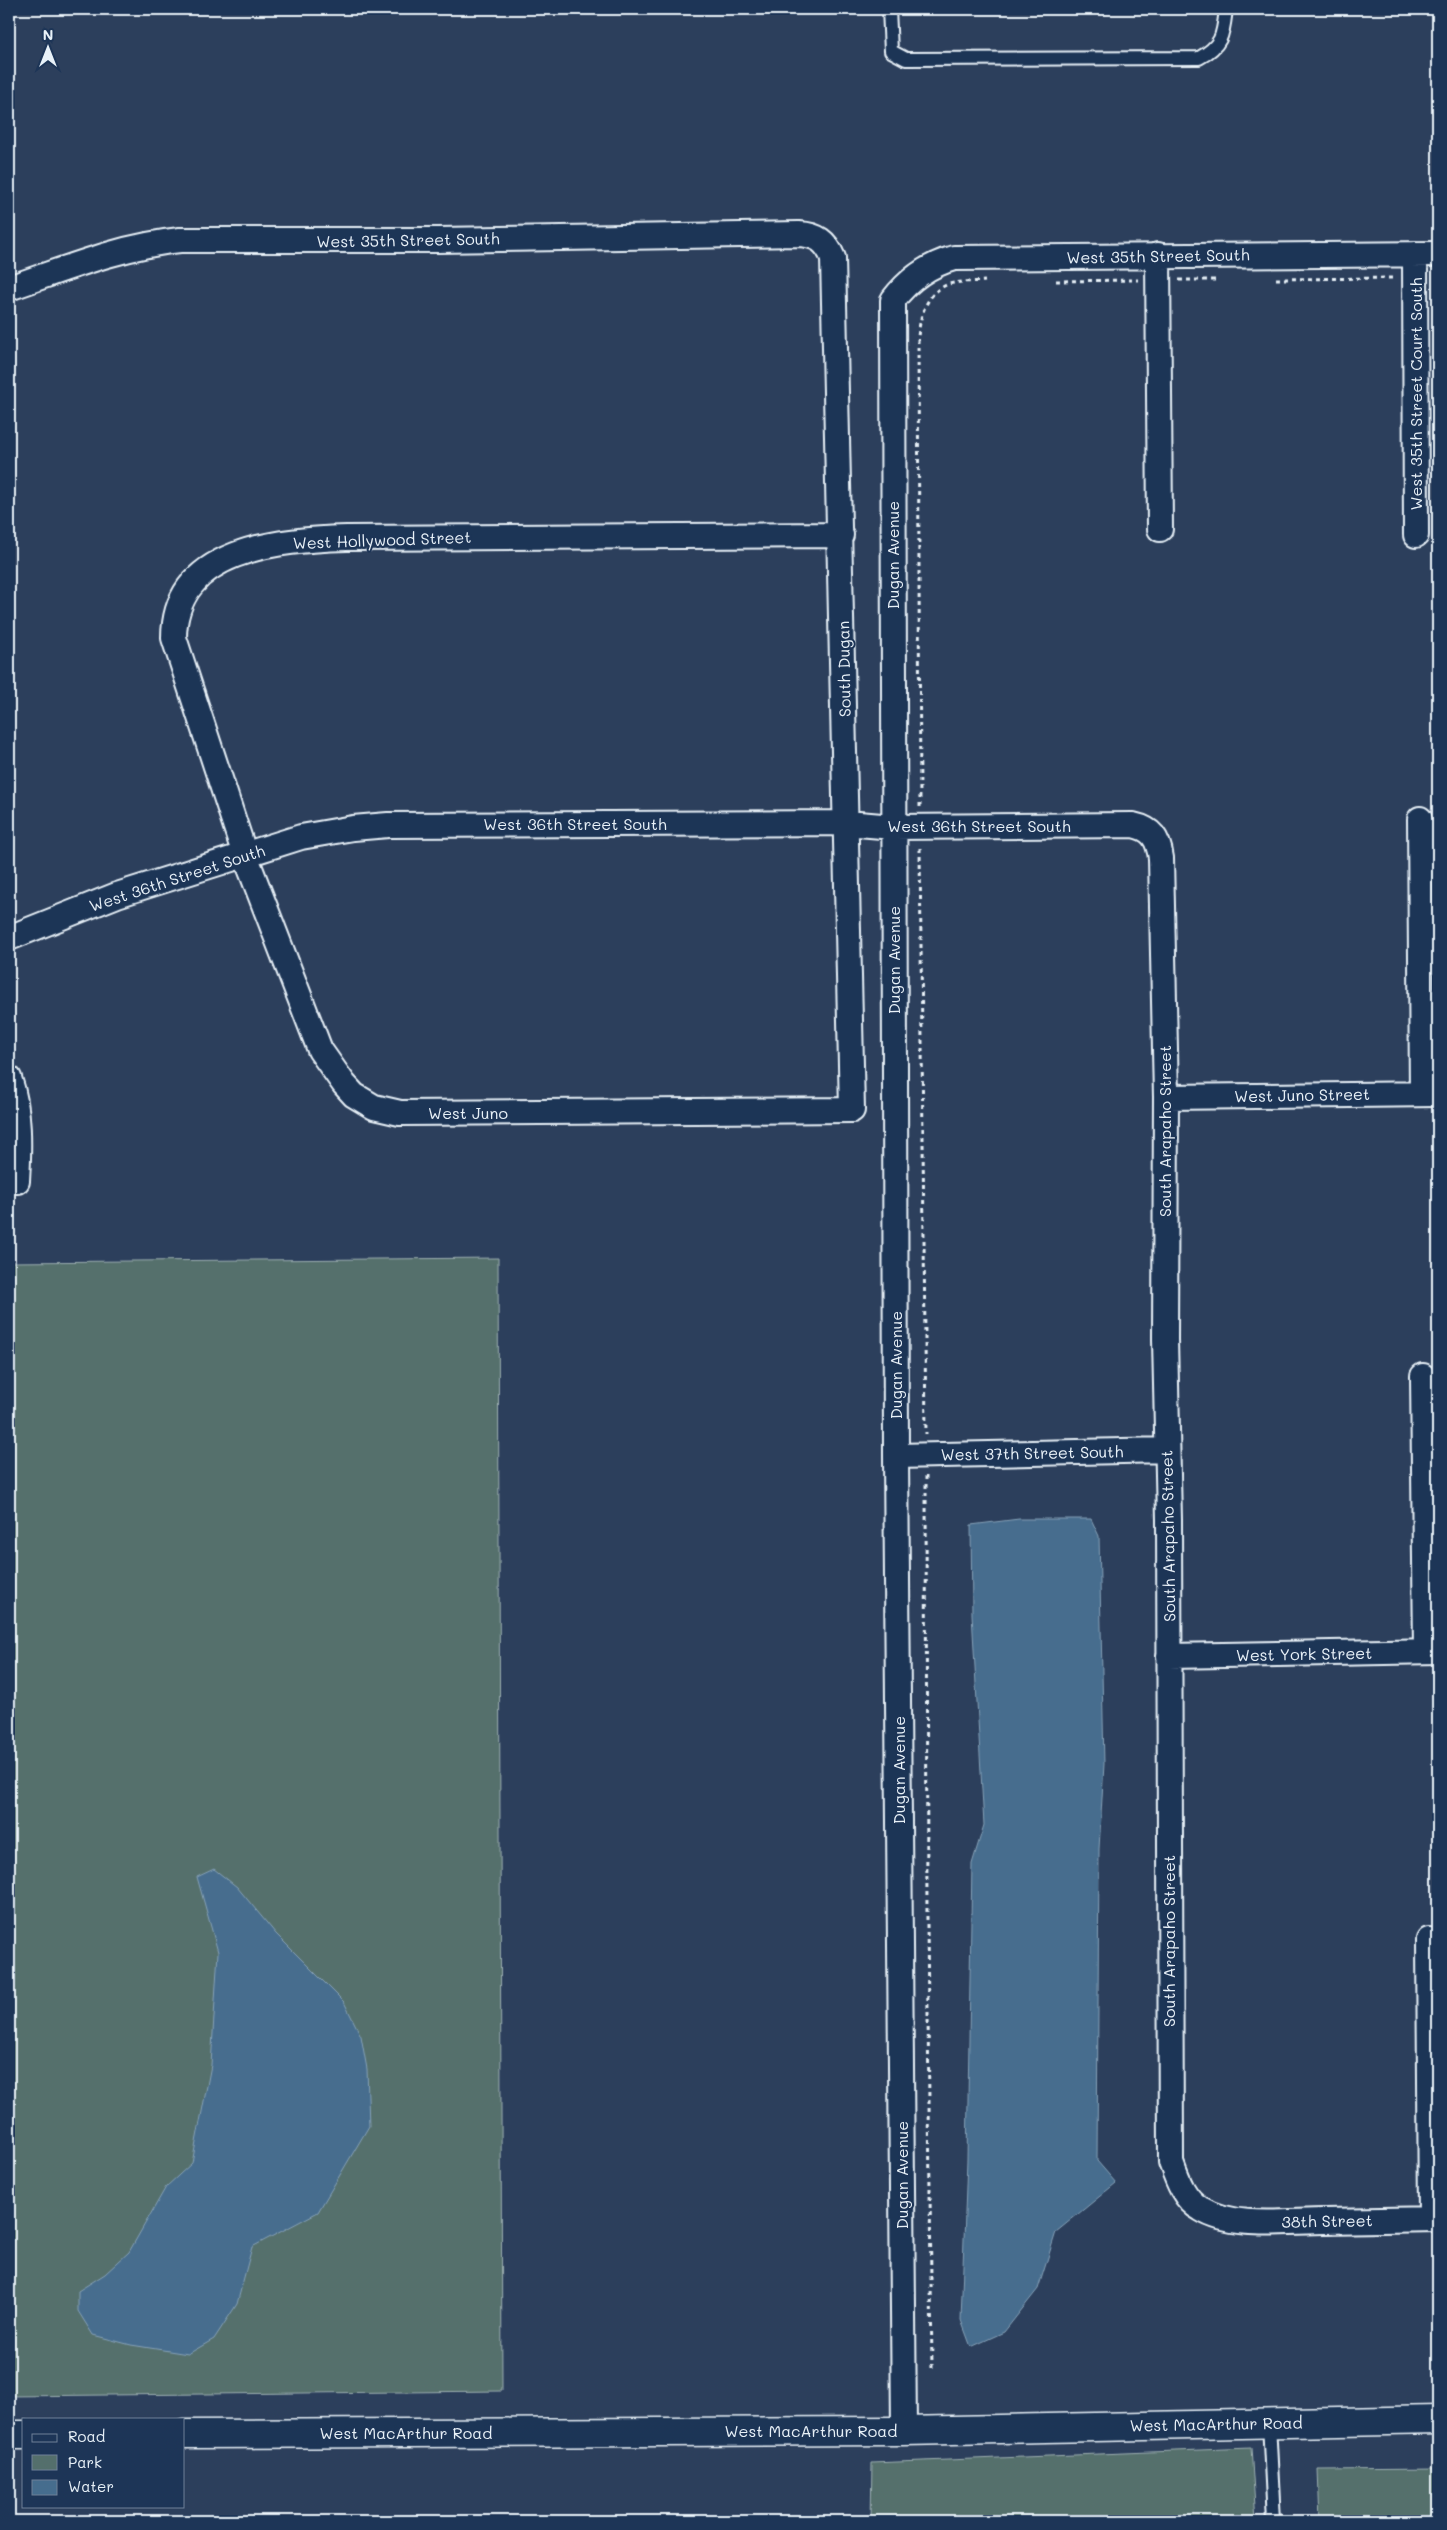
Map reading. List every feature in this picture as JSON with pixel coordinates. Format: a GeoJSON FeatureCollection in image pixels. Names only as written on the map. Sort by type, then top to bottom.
{"type":"FeatureCollection","features":[{"type":"Feature","properties":{"kind":"street","name":"West 35th Street South"},"geometry":{"type":"LineString","coordinates":[[9,288],[100,256],[158,242],[180,240],[814,235]]}},
{"type":"Feature","properties":{"kind":"street","name":"South Dugan"},"geometry":{"type":"LineString","coordinates":[[814,235],[828,247],[833,258],[841,535],[852,1110]]}},
{"type":"Feature","properties":{"kind":"street","name":"West 35th Street Court South"},"geometry":{"type":"LineString","coordinates":[[1415,254],[1416,535]]}},
{"type":"Feature","properties":{"kind":"street","name":"West 35th Street South"},"geometry":{"type":"LineString","coordinates":[[893,300],[901,290],[928,267],[954,258],[1438,254]]}},
{"type":"Feature","properties":{"kind":"street"},"geometry":{"type":"LineString","coordinates":[[1158,255],[1160,529]]}},
{"type":"Feature","properties":{"kind":"street","name":"Dugan Avenue"},"geometry":{"type":"LineString","coordinates":[[893,300],[896,1456],[904,2431]]}},
{"type":"Feature","properties":{"kind":"street","name":"West Hollywood Street"},"geometry":{"type":"LineString","coordinates":[[245,854],[174,638],[174,622],[186,590],[199,576],[216,564],[236,554],[256,548],[314,539],[841,535]]}},
{"type":"Feature","properties":{"kind":"street"},"geometry":{"type":"LineString","coordinates":[[1420,819],[1430,1094]]}},
{"type":"Feature","properties":{"kind":"street","name":"West 36th Street South"},"geometry":{"type":"LineString","coordinates":[[9,938],[117,896],[245,854],[301,837],[353,828],[388,825],[847,823],[893,828],[1133,825],[1146,828],[1154,837]]}},
{"type":"Feature","properties":{"kind":"street","name":"South Arapaho Street"},"geometry":{"type":"LineString","coordinates":[[1154,837],[1161,858],[1166,1097],[1171,2162],[1178,2180],[1188,2197],[1199,2209],[1216,2218]]}},
{"type":"Feature","properties":{"kind":"street","name":"West Juno"},"geometry":{"type":"LineString","coordinates":[[245,854],[320,1050],[354,1095],[374,1107],[400,1113],[852,1110]]}},
{"type":"Feature","properties":{"kind":"street"},"geometry":{"type":"LineString","coordinates":[[9,1078],[13,1089],[18,1134],[16,1181]]}},
{"type":"Feature","properties":{"kind":"street","name":"West Juno Street"},"geometry":{"type":"LineString","coordinates":[[1166,1097],[1430,1094]]}},
{"type":"Feature","properties":{"kind":"street"},"geometry":{"type":"LineString","coordinates":[[1423,1376],[1432,1651]]}},
{"type":"Feature","properties":{"kind":"street","name":"West 37th Street South"},"geometry":{"type":"LineString","coordinates":[[896,1456],[1167,1450]]}},
{"type":"Feature","properties":{"kind":"street","name":"West York Street"},"geometry":{"type":"LineString","coordinates":[[1169,1656],[1432,1651]]}},
{"type":"Feature","properties":{"kind":"street"},"geometry":{"type":"LineString","coordinates":[[1429,1940],[1435,2219]]}},
{"type":"Feature","properties":{"kind":"street","name":"38th Street"},"geometry":{"type":"LineString","coordinates":[[1216,2218],[1263,2222],[1435,2219]]}},
{"type":"Feature","properties":{"kind":"street","name":"West MacArthur Road"},"geometry":{"type":"LineString","coordinates":[[185,2434],[904,2431],[1438,2420]]}},
{"type":"Feature","properties":{"kind":"street"},"geometry":{"type":"LineString","coordinates":[[9,2435],[22,2435]]}},
{"type":"Feature","properties":{"kind":"lane"},"geometry":{"type":"LineString","coordinates":[[889,9],[891,51],[906,59],[1199,58],[1214,50],[1224,32],[1226,9]]}},
{"type":"Feature","properties":{"kind":"lane"},"geometry":{"type":"LineString","coordinates":[[1269,2423],[1274,2521]]}},
{"type":"Feature","properties":{"kind":"path"},"geometry":{"type":"LineString","coordinates":[[1272,279],[1415,278]]}},
{"type":"Feature","properties":{"kind":"path"},"geometry":{"type":"LineString","coordinates":[[1049,281],[1225,280]]}},
{"type":"Feature","properties":{"kind":"path"},"geometry":{"type":"LineString","coordinates":[[932,2370],[927,1924],[926,1455],[920,827],[918,337],[920,316],[929,299],[948,284],[992,281]]}},
{"type":"Feature","properties":{"kind":"green space"},"geometry":{"type":"Polygon","coordinates":[[[498,1258],[502,2391],[9,2396],[9,1262],[498,1258]]]}},
{"type":"Feature","properties":{"kind":"green space"},"geometry":{"type":"Polygon","coordinates":[[[1251,2448],[1256,2521],[871,2521],[872,2463],[1251,2448]]]}},
{"type":"Feature","properties":{"kind":"green space"},"geometry":{"type":"Polygon","coordinates":[[[1438,2469],[1438,2521],[1320,2521],[1318,2470],[1438,2469]]]}},
{"type":"Feature","properties":{"kind":"water"},"geometry":{"type":"Polygon","coordinates":[[[1019,1519],[1091,1519],[1099,1536],[1104,1764],[1099,1849],[1097,2161],[1116,2183],[1056,2232],[1038,2289],[1004,2332],[971,2347],[961,2320],[967,2159],[972,1864],[984,1825],[972,1614],[971,1525],[1019,1519]]]}},
{"type":"Feature","properties":{"kind":"water"},"geometry":{"type":"Polygon","coordinates":[[[214,1869],[237,1887],[276,1934],[344,2002],[361,2036],[367,2069],[369,2126],[318,2212],[252,2247],[237,2304],[214,2339],[188,2354],[131,2345],[93,2335],[78,2311],[78,2291],[105,2274],[129,2252],[166,2187],[192,2163],[211,2065],[218,1952],[197,1877],[214,1869]]]}}]}
